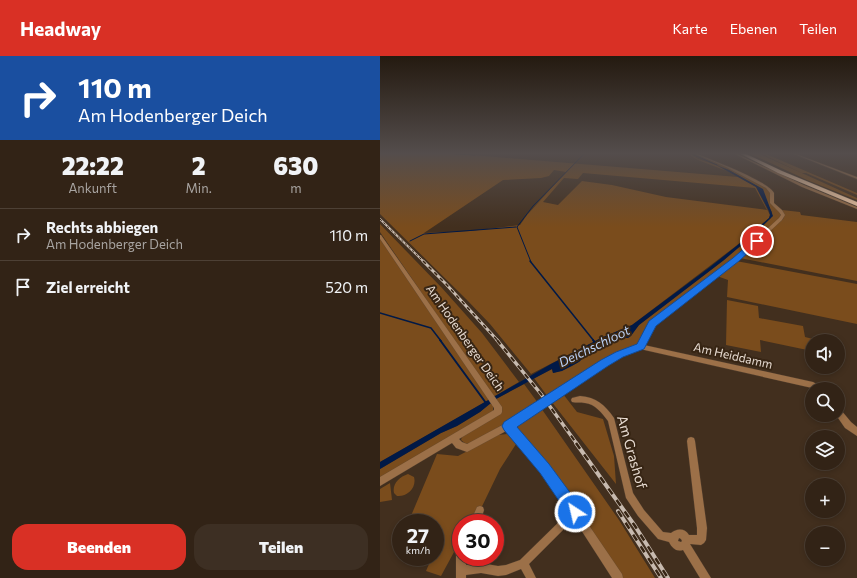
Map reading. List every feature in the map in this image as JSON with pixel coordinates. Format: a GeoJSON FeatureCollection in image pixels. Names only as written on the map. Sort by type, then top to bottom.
{"type":"FeatureCollection","features":[{"type":"Feature","properties":{"kind":"highway"},"geometry":{"type":"LineString","coordinates":[[796,178],[857,203]]}},
{"type":"Feature","properties":{"kind":"highway"},"geometry":{"type":"LineString","coordinates":[[799,178],[857,203]]}},
{"type":"Feature","properties":{"kind":"street"},"geometry":{"type":"LineString","coordinates":[[453,440],[458,445],[467,448],[509,426],[604,363],[620,354],[640,347],[652,324],[736,260],[781,219],[783,215],[781,211],[771,201],[772,193],[763,185],[750,178]]}},
{"type":"Feature","properties":{"kind":"street"},"geometry":{"type":"LineString","coordinates":[[787,178],[857,208]]}},
{"type":"Feature","properties":{"kind":"street","name":"Am Hodenberger Deich"},"geometry":{"type":"LineString","coordinates":[[380,236],[498,407],[498,412],[380,482]]}},
{"type":"Feature","properties":{"kind":"street","name":"Am Heiddamm"},"geometry":{"type":"LineString","coordinates":[[640,347],[805,383]]}},
{"type":"Feature","properties":{"kind":"street","name":"Am Grashof"},"geometry":{"type":"LineString","coordinates":[[574,400],[582,398],[590,400],[604,409],[611,420],[629,495],[641,513],[661,536],[674,538],[678,547],[681,548],[686,542],[706,578]]}},
{"type":"Feature","properties":{"kind":"street"},"geometry":{"type":"LineString","coordinates":[[845,421],[857,432]]}},
{"type":"Feature","properties":{"kind":"street"},"geometry":{"type":"LineString","coordinates":[[509,426],[545,468],[618,578]]}},
{"type":"Feature","properties":{"kind":"street"},"geometry":{"type":"LineString","coordinates":[[686,542],[701,540],[702,534],[691,441]]}},
{"type":"Feature","properties":{"kind":"street"},"geometry":{"type":"LineString","coordinates":[[478,514],[480,510]]}},
{"type":"Feature","properties":{"kind":"street"},"geometry":{"type":"LineString","coordinates":[[461,575],[481,568],[498,571],[506,570],[523,563],[575,512]]}},
{"type":"Feature","properties":{"kind":"street"},"geometry":{"type":"LineString","coordinates":[[523,563],[531,578]]}},
{"type":"Feature","properties":{"kind":"shaded area"},"geometry":{"type":"Polygon","coordinates":[[[380,178],[534,178],[503,180],[424,233],[470,231],[520,225],[527,215],[560,178],[564,178],[543,202],[558,205],[582,181],[612,185],[666,197],[767,210],[755,188],[644,178],[741,178],[756,187],[770,215],[769,218],[736,246],[632,325],[601,338],[531,374],[490,324],[380,214],[380,178]]]}},
{"type":"Feature","properties":{"kind":"shaded area"},"geometry":{"type":"Polygon","coordinates":[[[744,178],[748,178],[768,189],[770,193],[770,201],[780,212],[780,218],[736,258],[651,322],[641,341],[636,346],[548,397],[534,378],[552,369],[553,373],[567,368],[577,363],[586,352],[619,337],[628,338],[639,325],[724,260],[771,218],[772,212],[757,186],[744,178]]]}},
{"type":"Feature","properties":{"kind":"shaded area"},"geometry":{"type":"Polygon","coordinates":[[[803,178],[814,178],[857,198],[857,200],[803,178]]]}},
{"type":"Feature","properties":{"kind":"shaded area"},"geometry":{"type":"Polygon","coordinates":[[[818,178],[823,178],[857,193],[857,195],[818,178]]]}},
{"type":"Feature","properties":{"kind":"shaded area"},"geometry":{"type":"Polygon","coordinates":[[[782,210],[800,212],[801,215],[857,222],[857,281],[740,258],[783,219],[784,216],[782,210]]]}},
{"type":"Feature","properties":{"kind":"shaded area"},"geometry":{"type":"Polygon","coordinates":[[[380,224],[442,288],[482,333],[519,382],[493,397],[380,232],[380,224]]]}},
{"type":"Feature","properties":{"kind":"shaded area"},"geometry":{"type":"Polygon","coordinates":[[[380,239],[489,400],[380,462],[380,239]]]}},
{"type":"Feature","properties":{"kind":"shaded area"},"geometry":{"type":"Polygon","coordinates":[[[736,261],[857,284],[857,324],[727,297],[728,280],[717,276],[736,261]]]}},
{"type":"Feature","properties":{"kind":"shaded area"},"geometry":{"type":"Polygon","coordinates":[[[727,300],[758,306],[759,318],[803,326],[805,337],[805,350],[760,340],[761,352],[726,345],[727,300]]]}},
{"type":"Feature","properties":{"kind":"shaded area"},"geometry":{"type":"Polygon","coordinates":[[[524,384],[538,403],[474,442],[466,444],[461,440],[462,437],[502,411],[496,399],[524,384]]]}},
{"type":"Feature","properties":{"kind":"shaded area"},"geometry":{"type":"Polygon","coordinates":[[[563,394],[577,412],[603,419],[614,456],[616,484],[551,401],[563,394]]]}},
{"type":"Feature","properties":{"kind":"shaded area"},"geometry":{"type":"Polygon","coordinates":[[[490,403],[493,405],[493,411],[380,479],[380,469],[441,433],[457,426],[480,412],[490,403]]]}},
{"type":"Feature","properties":{"kind":"shaded area"},"geometry":{"type":"Polygon","coordinates":[[[541,408],[619,520],[655,578],[622,578],[515,428],[515,424],[541,408]]]}},
{"type":"Feature","properties":{"kind":"shaded area"},"geometry":{"type":"Polygon","coordinates":[[[507,434],[518,441],[500,469],[478,514],[452,514],[452,556],[441,576],[426,571],[428,566],[444,566],[444,514],[412,514],[437,454],[458,456],[498,435],[507,434]]]}},
{"type":"Feature","properties":{"kind":"shaded area"},"geometry":{"type":"Polygon","coordinates":[[[408,474],[414,477],[415,481],[413,488],[404,495],[397,496],[394,493],[395,484],[399,479],[408,474]]]}},
{"type":"Feature","properties":{"kind":"shaded area"},"geometry":{"type":"Polygon","coordinates":[[[390,483],[392,500],[380,502],[380,489],[390,483]]]}},
{"type":"Feature","properties":{"kind":"water","name":"Deichschloot"},"geometry":{"type":"Polygon","coordinates":[[[740,178],[744,178],[763,189],[773,216],[724,260],[639,325],[631,336],[628,338],[619,337],[586,352],[584,357],[579,362],[562,371],[553,373],[552,369],[496,399],[480,412],[457,426],[441,433],[380,469],[380,462],[551,364],[601,338],[632,325],[710,267],[769,218],[769,211],[756,187],[740,178]]]}},
{"type":"Feature","properties":{"kind":"waterway"},"geometry":{"type":"LineString","coordinates":[[531,262],[517,227],[533,206],[560,178]]}},
{"type":"Feature","properties":{"kind":"waterway"},"geometry":{"type":"LineString","coordinates":[[410,241],[424,234],[516,227]]}},
{"type":"Feature","properties":{"kind":"waterway","name":"Deichschloot"},"geometry":{"type":"LineString","coordinates":[[530,261],[594,341]]}},
{"type":"Feature","properties":{"kind":"waterway"},"geometry":{"type":"LineString","coordinates":[[380,313],[431,328],[441,341]]}},
{"type":"Feature","properties":{"kind":"waterway"},"geometry":{"type":"LineString","coordinates":[[440,340],[486,403]]}},
{"type":"Feature","properties":{"kind":"railway"},"geometry":{"type":"LineString","coordinates":[[380,219],[424,262]]}},
{"type":"Feature","properties":{"kind":"railway"},"geometry":{"type":"LineString","coordinates":[[424,262],[498,341]]}},
{"type":"Feature","properties":{"kind":"railway"},"geometry":{"type":"LineString","coordinates":[[497,340],[541,394],[577,444]]}},
{"type":"Feature","properties":{"kind":"railway"},"geometry":{"type":"LineString","coordinates":[[576,443],[635,526],[668,578]]}},
{"type":"Feature","properties":{"kind":"railway"},"geometry":{"type":"LineString","coordinates":[[618,511],[661,578]]}},
{"type":"Feature","properties":{"kind":"route"},"geometry":{"type":"LineString","coordinates":[[575,512],[545,468],[509,426],[604,363],[620,354],[640,347],[652,324],[736,260],[757,241]]}}]}
